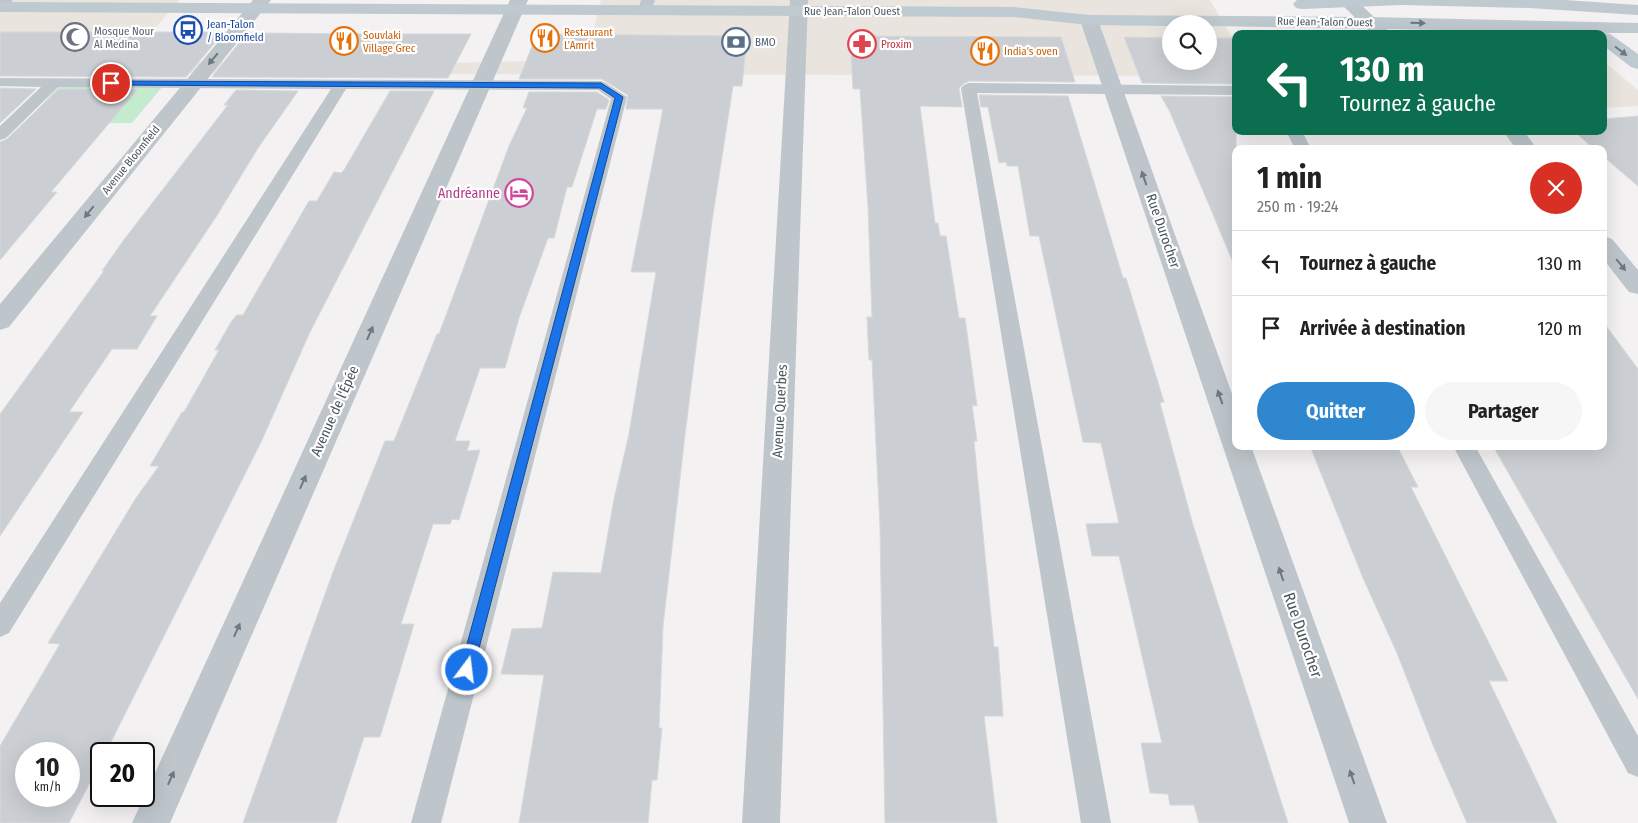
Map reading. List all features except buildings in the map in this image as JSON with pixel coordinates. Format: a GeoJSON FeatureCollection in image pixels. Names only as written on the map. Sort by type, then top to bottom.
{"type":"FeatureCollection","features":[{"type":"Feature","properties":{"kind":"main road","name":"Rue Jean-Talon Ouest"},"geometry":{"type":"LineString","coordinates":[[1282,4],[1402,0],[1562,5],[1638,10]]}},
{"type":"Feature","properties":{"kind":"main road","name":"Rue Jean-Talon Ouest"},"geometry":{"type":"LineString","coordinates":[[0,5],[799,5],[1013,12],[1086,11],[1376,28],[1464,30]]}},
{"type":"Feature","properties":{"kind":"main road"},"geometry":{"type":"LineString","coordinates":[[1562,5],[1593,30]]}},
{"type":"Feature","properties":{"kind":"main road"},"geometry":{"type":"LineString","coordinates":[[1612,8],[1638,28]]}},
{"type":"Feature","properties":{"kind":"main road","name":"Rue Jean-Talon Ouest"},"geometry":{"type":"LineString","coordinates":[[1607,32],[1638,28]]}},
{"type":"Feature","properties":{"kind":"main road"},"geometry":{"type":"LineString","coordinates":[[1607,41],[1638,64]]}},
{"type":"Feature","properties":{"kind":"street"},"geometry":{"type":"LineString","coordinates":[[0,5],[4,0]]}},
{"type":"Feature","properties":{"kind":"street"},"geometry":{"type":"LineString","coordinates":[[1347,1],[1376,28]]}},
{"type":"Feature","properties":{"kind":"street","name":"Avenue Bloomfield"},"geometry":{"type":"LineString","coordinates":[[0,321],[259,4]]}},
{"type":"Feature","properties":{"kind":"street","name":"Avenue de l'Épée"},"geometry":{"type":"LineString","coordinates":[[151,823],[517,5]]}},
{"type":"Feature","properties":{"kind":"street","name":"Avenue Querbes"},"geometry":{"type":"LineString","coordinates":[[761,823],[799,5]]}},
{"type":"Feature","properties":{"kind":"street","name":"Rue Durocher"},"geometry":{"type":"LineString","coordinates":[[1086,11],[1232,431]]}},
{"type":"Feature","properties":{"kind":"street"},"geometry":{"type":"LineString","coordinates":[[1516,135],[1524,145]]}},
{"type":"Feature","properties":{"kind":"street"},"geometry":{"type":"LineString","coordinates":[[1607,248],[1638,286]]}},
{"type":"Feature","properties":{"kind":"street","name":"Rue Durocher"},"geometry":{"type":"LineString","coordinates":[[1239,450],[1368,823]]}},
{"type":"Feature","properties":{"kind":"lane"},"geometry":{"type":"LineString","coordinates":[[0,82],[601,86],[619,97],[426,823]]}},
{"type":"Feature","properties":{"kind":"lane"},"geometry":{"type":"LineString","coordinates":[[0,135],[54,82]]}},
{"type":"Feature","properties":{"kind":"lane"},"geometry":{"type":"LineString","coordinates":[[0,625],[341,84]]}},
{"type":"Feature","properties":{"kind":"lane"},"geometry":{"type":"LineString","coordinates":[[1096,823],[969,88],[1232,90]]}},
{"type":"Feature","properties":{"kind":"lane"},"geometry":{"type":"LineString","coordinates":[[1466,450],[1638,763]]}},
{"type":"Feature","properties":{"kind":"shaded area"},"geometry":{"type":"Polygon","coordinates":[[[0,0],[180,0],[145,39],[168,61],[449,63],[536,61],[592,35],[601,0],[1210,0],[1232,37],[1232,76],[0,73],[0,0]]]}},
{"type":"Feature","properties":{"kind":"shaded area"},"geometry":{"type":"Polygon","coordinates":[[[1607,64],[1638,90],[1638,106],[1607,108],[1607,64]]]}},
{"type":"Feature","properties":{"kind":"green space"},"geometry":{"type":"Polygon","coordinates":[[[59,86],[163,86],[132,123],[24,124],[59,86]]]}},
{"type":"Feature","properties":{"kind":"place","name":"Jean-Talon / Bloomfield"},"geometry":{"type":"Point","coordinates":[188,30]}},
{"type":"Feature","properties":{"kind":"place","name":"Mosque Nour Al Medina"},"geometry":{"type":"Point","coordinates":[75,37]}},
{"type":"Feature","properties":{"kind":"place","name":"Restaurant L’Amrit"},"geometry":{"type":"Point","coordinates":[545,38]}},
{"type":"Feature","properties":{"kind":"place","name":"Souvlaki Village Grec"},"geometry":{"type":"Point","coordinates":[344,41]}},
{"type":"Feature","properties":{"kind":"place","name":"BMO"},"geometry":{"type":"Point","coordinates":[736,42]}},
{"type":"Feature","properties":{"kind":"place","name":"Proxim"},"geometry":{"type":"Point","coordinates":[862,44]}},
{"type":"Feature","properties":{"kind":"place","name":"India's oven"},"geometry":{"type":"Point","coordinates":[985,51]}},
{"type":"Feature","properties":{"kind":"place","name":"Andréanne"},"geometry":{"type":"Point","coordinates":[519,193]}},
{"type":"Feature","properties":{"kind":"route"},"geometry":{"type":"LineString","coordinates":[[111,83],[601,86],[619,97],[467,670]]}}]}
